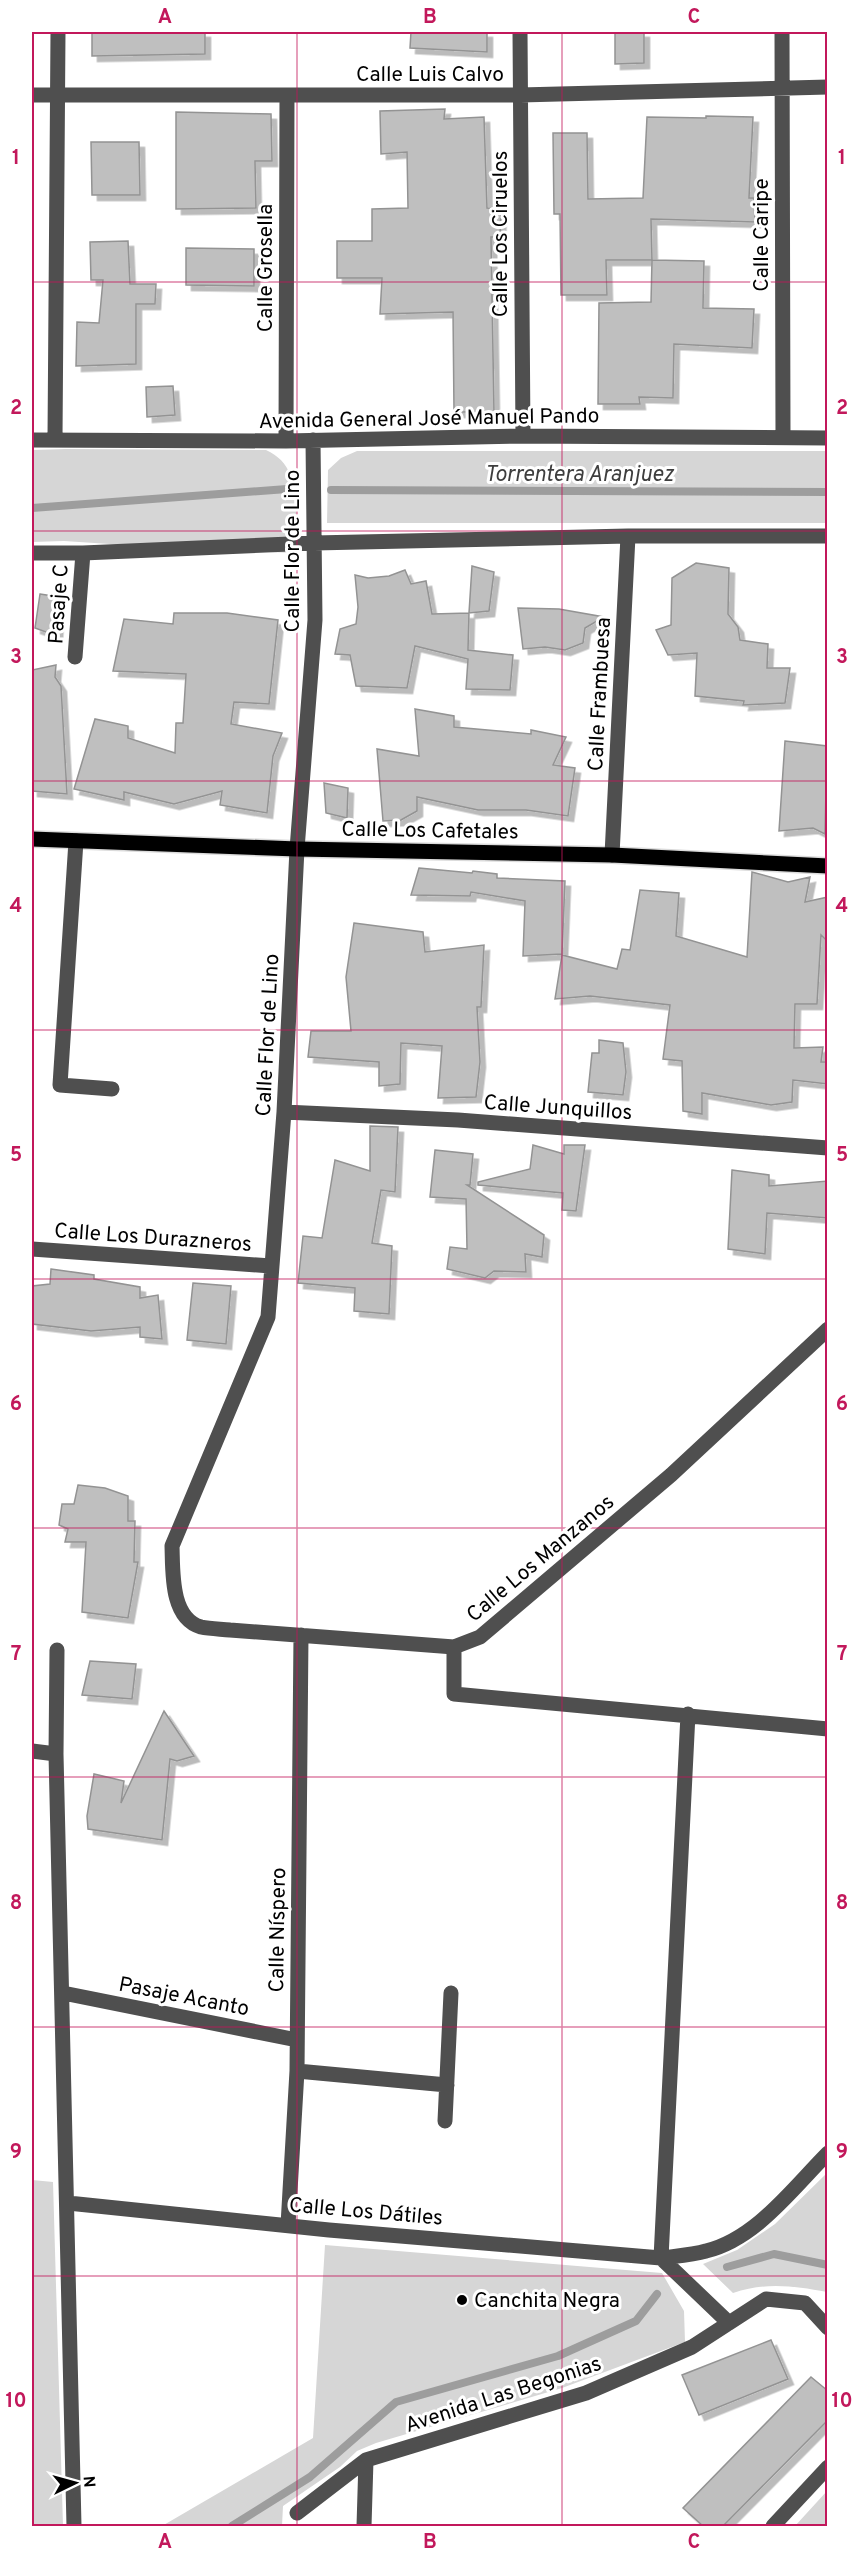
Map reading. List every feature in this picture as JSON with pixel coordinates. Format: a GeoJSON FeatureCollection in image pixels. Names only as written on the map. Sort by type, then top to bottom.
{"type":"FeatureCollection","features":[{"type":"Feature","properties":{"kind":"main road","name":"Calle Los Cafetales"},"geometry":{"type":"LineString","coordinates":[[32,839],[297,849],[612,855],[828,866]]}},
{"type":"Feature","properties":{"kind":"street"},"geometry":{"type":"LineString","coordinates":[[55,439],[58,32]]}},
{"type":"Feature","properties":{"kind":"street","name":"Calle Los Ciruelos"},"geometry":{"type":"LineString","coordinates":[[520,32],[523,436]]}},
{"type":"Feature","properties":{"kind":"street","name":"Calle Caripe"},"geometry":{"type":"LineString","coordinates":[[782,32],[783,437]]}},
{"type":"Feature","properties":{"kind":"street","name":"Calle Luis Calvo"},"geometry":{"type":"LineString","coordinates":[[32,95],[520,95],[828,87]]}},
{"type":"Feature","properties":{"kind":"street","name":"Calle Grosella"},"geometry":{"type":"LineString","coordinates":[[286,95],[286,441]]}},
{"type":"Feature","properties":{"kind":"street","name":"Avenida General José Manuel Pando"},"geometry":{"type":"LineString","coordinates":[[32,440],[286,441],[523,436],[828,438]]}},
{"type":"Feature","properties":{"kind":"street","name":"Calle Flor de Lino"},"geometry":{"type":"LineString","coordinates":[[182,1611],[173,1584],[172,1546],[268,1317],[284,1112],[297,849],[315,620],[313,440]]}},
{"type":"Feature","properties":{"kind":"street"},"geometry":{"type":"LineString","coordinates":[[32,553],[83,553],[314,543],[628,536],[828,536]]}},
{"type":"Feature","properties":{"kind":"street","name":"Calle Frambuesa"},"geometry":{"type":"LineString","coordinates":[[612,855],[628,536]]}},
{"type":"Feature","properties":{"kind":"street","name":"Pasaje C"},"geometry":{"type":"LineString","coordinates":[[75,657],[83,553]]}},
{"type":"Feature","properties":{"kind":"street"},"geometry":{"type":"LineString","coordinates":[[76,841],[60,1085],[112,1089]]}},
{"type":"Feature","properties":{"kind":"street","name":"Calle Junquillos"},"geometry":{"type":"LineString","coordinates":[[284,1112],[458,1120],[828,1148]]}},
{"type":"Feature","properties":{"kind":"street","name":"Calle Los Durazneros"},"geometry":{"type":"LineString","coordinates":[[32,1249],[272,1266]]}},
{"type":"Feature","properties":{"kind":"street","name":"Calle Los Manzanos"},"geometry":{"type":"LineString","coordinates":[[182,1611],[199,1627],[454,1647],[480,1637],[662,1483],[828,1329]]}},
{"type":"Feature","properties":{"kind":"street","name":"Calle Níspero"},"geometry":{"type":"LineString","coordinates":[[288,2225],[297,2071],[301,1635]]}},
{"type":"Feature","properties":{"kind":"street"},"geometry":{"type":"LineString","coordinates":[[454,1647],[454,1694],[688,1714],[828,1729]]}},
{"type":"Feature","properties":{"kind":"street"},"geometry":{"type":"LineString","coordinates":[[57,1650],[56,1754],[74,2526]]}},
{"type":"Feature","properties":{"kind":"street"},"geometry":{"type":"LineString","coordinates":[[688,1714],[661,2258],[729,2323]]}},
{"type":"Feature","properties":{"kind":"street"},"geometry":{"type":"LineString","coordinates":[[32,1751],[56,1754]]}},
{"type":"Feature","properties":{"kind":"street","name":"Pasaje Acanto"},"geometry":{"type":"LineString","coordinates":[[63,1993],[297,2040]]}},
{"type":"Feature","properties":{"kind":"street"},"geometry":{"type":"LineString","coordinates":[[445,2121],[451,1993]]}},
{"type":"Feature","properties":{"kind":"street"},"geometry":{"type":"LineString","coordinates":[[297,2071],[447,2085]]}},
{"type":"Feature","properties":{"kind":"street"},"geometry":{"type":"LineString","coordinates":[[661,2258],[707,2251],[735,2240],[763,2218],[828,2153]]}},
{"type":"Feature","properties":{"kind":"street","name":"Calle Los Dátiles"},"geometry":{"type":"LineString","coordinates":[[68,2203],[661,2258]]}},
{"type":"Feature","properties":{"kind":"street","name":"Avenida Las Begonias"},"geometry":{"type":"LineString","coordinates":[[297,2513],[366,2460],[586,2392],[692,2347],[766,2300],[805,2303],[828,2328]]}},
{"type":"Feature","properties":{"kind":"street"},"geometry":{"type":"LineString","coordinates":[[364,2526],[366,2460]]}},
{"type":"Feature","properties":{"kind":"street"},"geometry":{"type":"LineString","coordinates":[[773,2526],[828,2467]]}},
{"type":"Feature","properties":{"kind":"shaded area"},"geometry":{"type":"Polygon","coordinates":[[[32,450],[266,450],[287,468],[292,480],[296,509],[296,553],[64,541],[32,542],[32,450]]]}},
{"type":"Feature","properties":{"kind":"shaded area"},"geometry":{"type":"Polygon","coordinates":[[[357,451],[827,451],[827,523],[327,523],[328,470],[341,458],[357,451]]]}},
{"type":"Feature","properties":{"kind":"shaded area"},"geometry":{"type":"Polygon","coordinates":[[[827,2173],[827,2292],[768,2286],[733,2293],[703,2264],[737,2250],[775,2224],[827,2173]]]}},
{"type":"Feature","properties":{"kind":"shaded area"},"geometry":{"type":"Polygon","coordinates":[[[32,2180],[53,2182],[63,2526],[32,2526],[32,2180]]]}},
{"type":"Feature","properties":{"kind":"shaded area"},"geometry":{"type":"Polygon","coordinates":[[[325,2245],[662,2273],[684,2311],[685,2342],[562,2388],[376,2443],[357,2451],[340,2467],[283,2506],[282,2526],[162,2526],[313,2438],[325,2245]]]}},
{"type":"Feature","properties":{"kind":"shaded area"},"geometry":{"type":"Polygon","coordinates":[[[827,2491],[827,2526],[795,2526],[827,2491]]]}},
{"type":"Feature","properties":{"kind":"building"},"geometry":{"type":"Polygon","coordinates":[[[92,32],[205,32],[205,54],[92,56],[92,32]]]}},
{"type":"Feature","properties":{"kind":"building"},"geometry":{"type":"Polygon","coordinates":[[[411,32],[487,32],[487,52],[410,48],[411,32]]]}},
{"type":"Feature","properties":{"kind":"building"},"geometry":{"type":"Polygon","coordinates":[[[615,32],[644,32],[644,63],[615,64],[615,32]]]}},
{"type":"Feature","properties":{"kind":"building"},"geometry":{"type":"Polygon","coordinates":[[[445,109],[444,119],[484,117],[487,208],[501,209],[500,237],[491,237],[494,412],[454,412],[453,312],[380,314],[382,278],[337,278],[337,241],[372,241],[372,209],[408,208],[407,152],[381,154],[380,111],[445,109]]]}},
{"type":"Feature","properties":{"kind":"building"},"geometry":{"type":"Polygon","coordinates":[[[176,112],[271,114],[272,161],[255,161],[256,208],[176,209],[176,112]]]}},
{"type":"Feature","properties":{"kind":"building"},"geometry":{"type":"Polygon","coordinates":[[[706,116],[753,117],[749,198],[754,198],[755,222],[651,219],[652,260],[606,260],[607,295],[561,295],[560,214],[554,214],[553,133],[587,133],[588,199],[643,198],[647,117],[706,118],[706,116]]]}},
{"type":"Feature","properties":{"kind":"building"},"geometry":{"type":"Polygon","coordinates":[[[91,142],[139,142],[140,195],[92,195],[91,142]]]}},
{"type":"Feature","properties":{"kind":"building"},"geometry":{"type":"Polygon","coordinates":[[[128,241],[130,284],[156,284],[155,304],[136,304],[136,364],[76,366],[77,322],[99,323],[103,280],[91,280],[90,242],[128,241]]]}},
{"type":"Feature","properties":{"kind":"building"},"geometry":{"type":"Polygon","coordinates":[[[186,248],[254,249],[254,286],[186,285],[186,248]]]}},
{"type":"Feature","properties":{"kind":"building"},"geometry":{"type":"Polygon","coordinates":[[[652,260],[704,261],[703,308],[754,309],[752,348],[674,344],[673,398],[639,397],[640,404],[598,404],[599,303],[651,302],[652,260]]]}},
{"type":"Feature","properties":{"kind":"building"},"geometry":{"type":"Polygon","coordinates":[[[173,386],[175,415],[147,417],[146,387],[173,386]]]}},
{"type":"Feature","properties":{"kind":"building"},"geometry":{"type":"Polygon","coordinates":[[[696,563],[729,568],[728,614],[738,627],[740,640],[768,644],[767,668],[790,668],[785,703],[743,705],[744,701],[695,696],[697,653],[668,655],[656,630],[671,625],[672,578],[696,563]]]}},
{"type":"Feature","properties":{"kind":"building"},"geometry":{"type":"Polygon","coordinates":[[[472,566],[494,572],[489,611],[469,613],[472,566]]]}},
{"type":"Feature","properties":{"kind":"building"},"geometry":{"type":"Polygon","coordinates":[[[405,570],[411,584],[426,581],[432,614],[469,613],[468,650],[513,655],[510,690],[466,689],[468,659],[415,646],[407,688],[356,686],[350,655],[335,654],[340,629],[356,624],[358,607],[355,575],[368,578],[389,576],[405,570]]]}},
{"type":"Feature","properties":{"kind":"building"},"geometry":{"type":"Polygon","coordinates":[[[40,594],[59,597],[57,636],[35,628],[40,594]]]}},
{"type":"Feature","properties":{"kind":"building"},"geometry":{"type":"Polygon","coordinates":[[[518,608],[559,609],[604,617],[585,628],[583,643],[565,650],[545,647],[523,649],[518,608]]]}},
{"type":"Feature","properties":{"kind":"building"},"geometry":{"type":"Polygon","coordinates":[[[174,613],[227,613],[278,620],[269,704],[234,702],[231,724],[282,733],[273,756],[267,813],[220,805],[222,791],[174,804],[124,792],[124,800],[74,789],[95,719],[128,726],[128,738],[175,753],[176,723],[183,723],[186,674],[113,671],[124,619],[173,624],[174,613]]]}},
{"type":"Feature","properties":{"kind":"building"},"geometry":{"type":"Polygon","coordinates":[[[56,665],[55,677],[61,686],[67,794],[32,791],[32,670],[56,665]]]}},
{"type":"Feature","properties":{"kind":"building"},"geometry":{"type":"Polygon","coordinates":[[[415,709],[454,716],[454,727],[531,734],[531,730],[566,737],[553,765],[575,768],[568,816],[526,810],[478,810],[417,797],[417,811],[401,820],[383,821],[377,749],[419,756],[415,709]]]}},
{"type":"Feature","properties":{"kind":"building"},"geometry":{"type":"Polygon","coordinates":[[[785,741],[827,746],[825,834],[813,828],[779,831],[785,741]]]}},
{"type":"Feature","properties":{"kind":"building"},"geometry":{"type":"Polygon","coordinates":[[[324,783],[348,788],[347,818],[326,813],[324,783]]]}},
{"type":"Feature","properties":{"kind":"building"},"geometry":{"type":"Polygon","coordinates":[[[419,868],[497,874],[497,878],[565,881],[562,954],[523,956],[525,901],[471,892],[470,896],[411,895],[419,868]]]}},
{"type":"Feature","properties":{"kind":"building"},"geometry":{"type":"Polygon","coordinates":[[[752,872],[788,882],[810,877],[805,902],[828,897],[828,942],[821,935],[817,1004],[795,1004],[794,1048],[823,1047],[821,1062],[828,1062],[828,1084],[793,1080],[792,1102],[771,1105],[702,1093],[702,1114],[683,1111],[682,1061],[663,1059],[670,1005],[590,996],[555,999],[562,955],[617,969],[622,949],[630,950],[640,890],[679,893],[676,936],[747,957],[752,872]]]}},
{"type":"Feature","properties":{"kind":"building"},"geometry":{"type":"Polygon","coordinates":[[[354,923],[423,932],[425,952],[484,945],[481,1007],[477,1007],[480,1062],[476,1097],[438,1098],[442,1046],[401,1043],[400,1084],[379,1086],[379,1062],[308,1057],[311,1031],[351,1031],[346,977],[354,923]]]}},
{"type":"Feature","properties":{"kind":"building"},"geometry":{"type":"Polygon","coordinates":[[[599,1040],[623,1043],[626,1072],[623,1095],[588,1092],[592,1053],[599,1053],[599,1040]]]}},
{"type":"Feature","properties":{"kind":"building"},"geometry":{"type":"Polygon","coordinates":[[[370,1126],[398,1127],[395,1192],[381,1190],[372,1243],[392,1246],[389,1314],[354,1311],[355,1288],[298,1283],[303,1236],[322,1238],[335,1160],[370,1171],[370,1126]]]}},
{"type":"Feature","properties":{"kind":"building"},"geometry":{"type":"Polygon","coordinates":[[[533,1145],[564,1154],[564,1145],[585,1145],[576,1211],[562,1210],[563,1193],[478,1185],[478,1182],[530,1169],[533,1145]]]}},
{"type":"Feature","properties":{"kind":"building"},"geometry":{"type":"Polygon","coordinates":[[[435,1150],[473,1154],[470,1185],[467,1185],[544,1235],[542,1257],[525,1254],[526,1272],[494,1271],[485,1278],[447,1269],[450,1247],[467,1249],[466,1199],[430,1197],[435,1150]]]}},
{"type":"Feature","properties":{"kind":"building"},"geometry":{"type":"Polygon","coordinates":[[[732,1170],[769,1175],[769,1186],[828,1181],[828,1218],[767,1213],[765,1254],[728,1249],[732,1170]]]}},
{"type":"Feature","properties":{"kind":"building"},"geometry":{"type":"Polygon","coordinates":[[[51,1269],[94,1275],[94,1279],[140,1287],[140,1298],[158,1295],[162,1339],[140,1337],[140,1327],[91,1331],[32,1324],[32,1286],[50,1284],[51,1269]]]}},
{"type":"Feature","properties":{"kind":"building"},"geometry":{"type":"Polygon","coordinates":[[[193,1283],[231,1286],[226,1344],[187,1340],[193,1283]]]}},
{"type":"Feature","properties":{"kind":"building"},"geometry":{"type":"Polygon","coordinates":[[[78,1485],[105,1488],[128,1496],[128,1521],[135,1521],[134,1562],[138,1562],[128,1618],[82,1612],[86,1542],[65,1542],[68,1529],[59,1525],[62,1504],[74,1504],[78,1485]]]}},
{"type":"Feature","properties":{"kind":"building"},"geometry":{"type":"Polygon","coordinates":[[[90,1661],[136,1664],[132,1699],[82,1695],[90,1661]]]}},
{"type":"Feature","properties":{"kind":"building"},"geometry":{"type":"Polygon","coordinates":[[[164,1711],[194,1756],[177,1761],[170,1759],[162,1840],[88,1829],[87,1816],[94,1774],[124,1781],[121,1803],[164,1711]]]}},
{"type":"Feature","properties":{"kind":"building"},"geometry":{"type":"Polygon","coordinates":[[[771,2340],[788,2379],[699,2415],[682,2375],[771,2340]]]}},
{"type":"Feature","properties":{"kind":"building"},"geometry":{"type":"Polygon","coordinates":[[[811,2377],[828,2391],[828,2420],[723,2526],[703,2526],[683,2508],[811,2377]]]}},
{"type":"Feature","properties":{"kind":"waterway","name":"Torrentera Aranjuez"},"geometry":{"type":"LineString","coordinates":[[32,508],[287,489]]}},
{"type":"Feature","properties":{"kind":"waterway","name":"Torrentera Aranjuez"},"geometry":{"type":"LineString","coordinates":[[331,490],[828,492]]}},
{"type":"Feature","properties":{"kind":"waterway"},"geometry":{"type":"LineString","coordinates":[[727,2267],[774,2254],[828,2265]]}},
{"type":"Feature","properties":{"kind":"waterway"},"geometry":{"type":"LineString","coordinates":[[232,2526],[310,2477],[396,2402],[558,2356],[636,2321],[657,2294]]}},
{"type":"Feature","properties":{"kind":"place","name":"Canchita Negra"},"geometry":{"type":"Point","coordinates":[462,2300]}}]}
